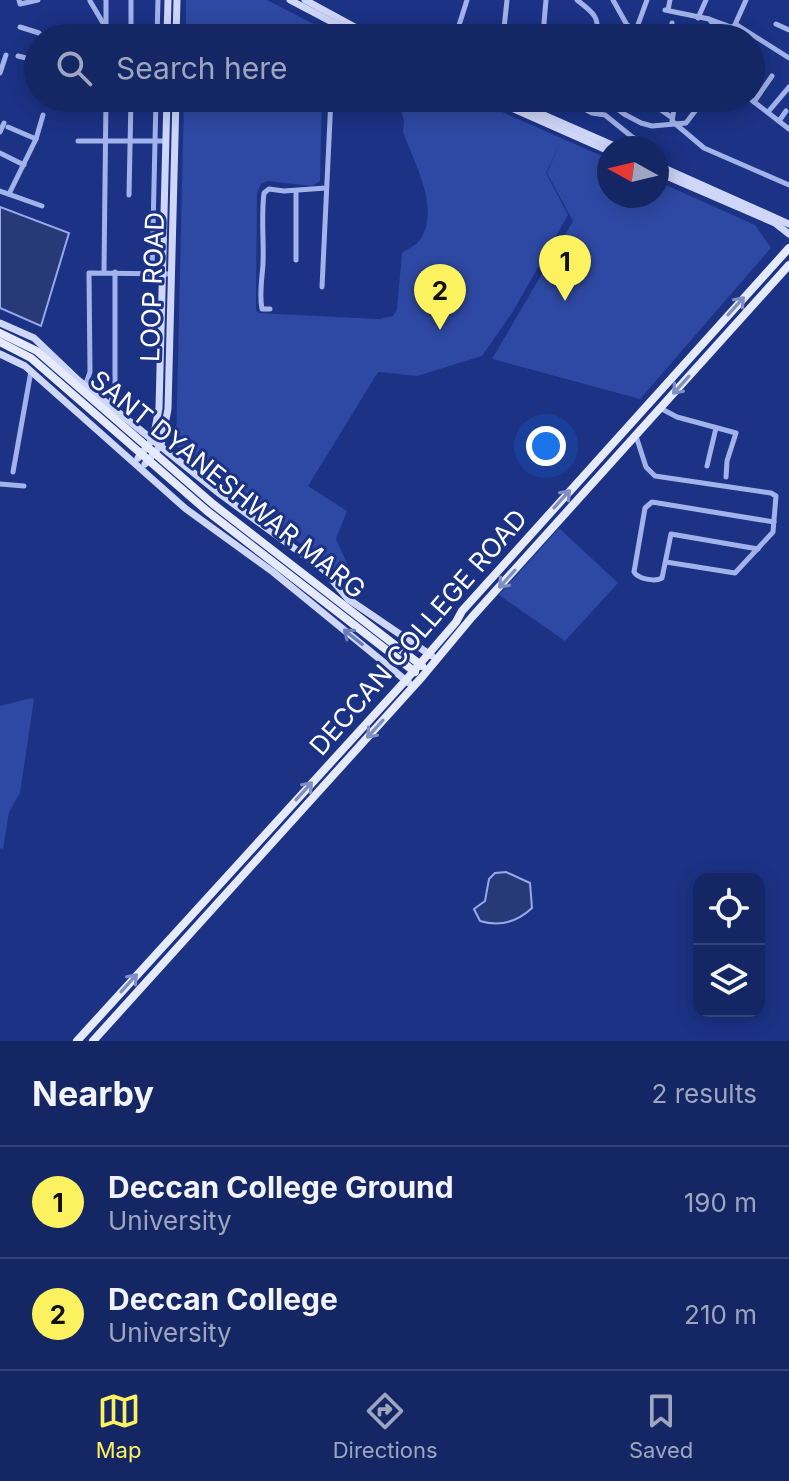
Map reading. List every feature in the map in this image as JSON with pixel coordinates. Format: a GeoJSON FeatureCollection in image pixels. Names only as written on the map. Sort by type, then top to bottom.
{"type":"FeatureCollection","features":[{"type":"Feature","properties":{"kind":"main road","name":"DECCAN COLLEGE ROAD"},"geometry":{"type":"LineString","coordinates":[[77,1041],[406,680],[471,600],[789,248]]}},
{"type":"Feature","properties":{"kind":"main road","name":"DECCAN COLLEGE ROAD"},"geometry":{"type":"LineString","coordinates":[[93,1041],[789,265]]}},
{"type":"Feature","properties":{"kind":"main road","name":"SANT DYANESHWAR MARG"},"geometry":{"type":"LineString","coordinates":[[0,333],[37,351],[149,451],[207,511],[425,674]]}},
{"type":"Feature","properties":{"kind":"main road","name":"SANT DYANESHWAR MARG"},"geometry":{"type":"LineString","coordinates":[[0,342],[31,358],[213,504],[336,593],[416,667]]}},
{"type":"Feature","properties":{"kind":"street"},"geometry":{"type":"LineString","coordinates":[[19,0],[20,4],[38,0]]}},
{"type":"Feature","properties":{"kind":"street"},"geometry":{"type":"LineString","coordinates":[[106,0],[106,24]]}},
{"type":"Feature","properties":{"kind":"street"},"geometry":{"type":"LineString","coordinates":[[131,0],[131,24]]}},
{"type":"Feature","properties":{"kind":"street"},"geometry":{"type":"LineString","coordinates":[[157,24],[158,0]]}},
{"type":"Feature","properties":{"kind":"street"},"geometry":{"type":"LineString","coordinates":[[167,24],[168,0]]}},
{"type":"Feature","properties":{"kind":"street"},"geometry":{"type":"LineString","coordinates":[[176,24],[177,0]]}},
{"type":"Feature","properties":{"kind":"street"},"geometry":{"type":"LineString","coordinates":[[290,0],[344,24]]}},
{"type":"Feature","properties":{"kind":"street"},"geometry":{"type":"LineString","coordinates":[[305,0],[345,24]]}},
{"type":"Feature","properties":{"kind":"street"},"geometry":{"type":"LineString","coordinates":[[459,24],[467,0]]}},
{"type":"Feature","properties":{"kind":"street"},"geometry":{"type":"LineString","coordinates":[[504,24],[507,0]]}},
{"type":"Feature","properties":{"kind":"street"},"geometry":{"type":"LineString","coordinates":[[544,24],[546,0]]}},
{"type":"Feature","properties":{"kind":"street"},"geometry":{"type":"LineString","coordinates":[[577,0],[596,14],[596,24]]}},
{"type":"Feature","properties":{"kind":"street"},"geometry":{"type":"LineString","coordinates":[[613,0],[626,24]]}},
{"type":"Feature","properties":{"kind":"street"},"geometry":{"type":"LineString","coordinates":[[638,24],[647,0]]}},
{"type":"Feature","properties":{"kind":"street"},"geometry":{"type":"LineString","coordinates":[[670,0],[667,10],[723,24]]}},
{"type":"Feature","properties":{"kind":"street"},"geometry":{"type":"LineString","coordinates":[[698,18],[706,0]]}},
{"type":"Feature","properties":{"kind":"street"},"geometry":{"type":"LineString","coordinates":[[737,24],[746,0]]}},
{"type":"Feature","properties":{"kind":"street"},"geometry":{"type":"LineString","coordinates":[[90,1],[104,24]]}},
{"type":"Feature","properties":{"kind":"street"},"geometry":{"type":"LineString","coordinates":[[709,19],[713,24]]}},
{"type":"Feature","properties":{"kind":"street"},"geometry":{"type":"LineString","coordinates":[[776,24],[789,30]]}},
{"type":"Feature","properties":{"kind":"street"},"geometry":{"type":"LineString","coordinates":[[20,27],[24,28]]}},
{"type":"Feature","properties":{"kind":"street"},"geometry":{"type":"LineString","coordinates":[[765,41],[788,55]]}},
{"type":"Feature","properties":{"kind":"street"},"geometry":{"type":"LineString","coordinates":[[0,73],[6,55]]}},
{"type":"Feature","properties":{"kind":"street"},"geometry":{"type":"LineString","coordinates":[[18,56],[24,58]]}},
{"type":"Feature","properties":{"kind":"street"},"geometry":{"type":"LineString","coordinates":[[765,84],[772,76]]}},
{"type":"Feature","properties":{"kind":"street"},"geometry":{"type":"LineString","coordinates":[[768,112],[789,87]]}},
{"type":"Feature","properties":{"kind":"street"},"geometry":{"type":"LineString","coordinates":[[765,110],[789,129]]}},
{"type":"Feature","properties":{"kind":"street"},"geometry":{"type":"LineString","coordinates":[[779,121],[786,111]]}},
{"type":"Feature","properties":{"kind":"street"},"geometry":{"type":"LineString","coordinates":[[104,271],[106,112]]}},
{"type":"Feature","properties":{"kind":"street"},"geometry":{"type":"LineString","coordinates":[[129,195],[131,112]]}},
{"type":"Feature","properties":{"kind":"street"},"geometry":{"type":"LineString","coordinates":[[152,273],[156,112]]}},
{"type":"Feature","properties":{"kind":"street","name":"LOOP ROAD"},"geometry":{"type":"LineString","coordinates":[[149,451],[161,445],[168,409],[167,112]]}},
{"type":"Feature","properties":{"kind":"street","name":"LOOP ROAD"},"geometry":{"type":"LineString","coordinates":[[138,466],[149,451],[159,408],[175,112]]}},
{"type":"Feature","properties":{"kind":"street"},"geometry":{"type":"LineString","coordinates":[[322,287],[330,112]]}},
{"type":"Feature","properties":{"kind":"street"},"geometry":{"type":"LineString","coordinates":[[521,112],[597,146]]}},
{"type":"Feature","properties":{"kind":"street"},"geometry":{"type":"LineString","coordinates":[[537,112],[597,138]]}},
{"type":"Feature","properties":{"kind":"street"},"geometry":{"type":"LineString","coordinates":[[590,112],[605,115],[631,136]]}},
{"type":"Feature","properties":{"kind":"street"},"geometry":{"type":"LineString","coordinates":[[621,112],[652,126],[689,121],[695,112]]}},
{"type":"Feature","properties":{"kind":"street"},"geometry":{"type":"LineString","coordinates":[[664,112],[704,148],[789,185]]}},
{"type":"Feature","properties":{"kind":"street"},"geometry":{"type":"LineString","coordinates":[[671,117],[672,112]]}},
{"type":"Feature","properties":{"kind":"street"},"geometry":{"type":"LineString","coordinates":[[9,194],[36,139],[43,115]]}},
{"type":"Feature","properties":{"kind":"street"},"geometry":{"type":"LineString","coordinates":[[0,132],[6,125],[36,139]]}},
{"type":"Feature","properties":{"kind":"street"},"geometry":{"type":"LineString","coordinates":[[78,141],[166,141]]}},
{"type":"Feature","properties":{"kind":"street"},"geometry":{"type":"LineString","coordinates":[[0,153],[24,165]]}},
{"type":"Feature","properties":{"kind":"street"},"geometry":{"type":"LineString","coordinates":[[669,170],[789,224]]}},
{"type":"Feature","properties":{"kind":"street"},"geometry":{"type":"LineString","coordinates":[[669,177],[775,223],[789,234]]}},
{"type":"Feature","properties":{"kind":"street"},"geometry":{"type":"LineString","coordinates":[[270,309],[262,309],[261,302],[264,193],[269,189],[296,191],[326,188]]}},
{"type":"Feature","properties":{"kind":"street"},"geometry":{"type":"LineString","coordinates":[[0,191],[42,206]]}},
{"type":"Feature","properties":{"kind":"street"},"geometry":{"type":"LineString","coordinates":[[296,191],[296,260]]}},
{"type":"Feature","properties":{"kind":"street"},"geometry":{"type":"LineString","coordinates":[[85,386],[90,372],[88,276],[92,272],[104,271],[168,274]]}},
{"type":"Feature","properties":{"kind":"street"},"geometry":{"type":"LineString","coordinates":[[109,405],[115,391],[115,272]]}},
{"type":"Feature","properties":{"kind":"street"},"geometry":{"type":"LineString","coordinates":[[0,323],[34,338],[109,405],[149,451]]}},
{"type":"Feature","properties":{"kind":"street"},"geometry":{"type":"LineString","coordinates":[[0,354],[31,371],[200,520],[273,572],[413,687]]}},
{"type":"Feature","properties":{"kind":"street"},"geometry":{"type":"LineString","coordinates":[[13,472],[31,371]]}},
{"type":"Feature","properties":{"kind":"street"},"geometry":{"type":"LineString","coordinates":[[660,408],[677,417],[736,433],[727,461],[726,477]]}},
{"type":"Feature","properties":{"kind":"street"},"geometry":{"type":"LineString","coordinates":[[707,466],[716,428]]}},
{"type":"Feature","properties":{"kind":"street"},"geometry":{"type":"LineString","coordinates":[[636,435],[646,467],[655,476],[771,493],[777,500],[773,532],[735,573],[666,562]]}},
{"type":"Feature","properties":{"kind":"street"},"geometry":{"type":"LineString","coordinates":[[161,445],[220,494],[324,570],[336,593],[437,660]]}},
{"type":"Feature","properties":{"kind":"street"},"geometry":{"type":"LineString","coordinates":[[0,484],[24,486]]}},
{"type":"Feature","properties":{"kind":"street"},"geometry":{"type":"LineString","coordinates":[[758,549],[671,534],[659,580],[639,577],[634,572],[645,508],[652,502],[774,522]]}},
{"type":"Feature","properties":{"kind":"shaded area"},"geometry":{"type":"Polygon","coordinates":[[[186,0],[267,0],[314,24],[186,24],[186,0]]]}},
{"type":"Feature","properties":{"kind":"shaded area"},"geometry":{"type":"Polygon","coordinates":[[[184,112],[322,112],[320,181],[312,186],[267,181],[261,184],[257,193],[256,310],[259,313],[379,319],[393,316],[397,309],[402,253],[418,242],[428,217],[424,187],[403,132],[401,112],[502,112],[597,154],[597,208],[669,208],[669,186],[755,225],[771,248],[640,399],[492,359],[573,221],[547,173],[560,143],[546,173],[568,215],[512,313],[482,356],[417,376],[378,372],[308,486],[347,511],[336,539],[350,570],[346,579],[176,446],[184,112]]]}},
{"type":"Feature","properties":{"kind":"shaded area"},"geometry":{"type":"Polygon","coordinates":[[[0,207],[69,233],[41,326],[0,308],[0,207]]]}},
{"type":"Feature","properties":{"kind":"shaded area"},"geometry":{"type":"Polygon","coordinates":[[[559,528],[618,583],[565,641],[499,595],[559,528]]]}},
{"type":"Feature","properties":{"kind":"shaded area"},"geometry":{"type":"Polygon","coordinates":[[[34,699],[20,793],[9,812],[3,849],[0,848],[0,706],[34,699]]]}},
{"type":"Feature","properties":{"kind":"shaded area"},"geometry":{"type":"Polygon","coordinates":[[[506,872],[530,883],[532,908],[508,922],[480,921],[474,909],[485,901],[489,879],[495,873],[506,872]]]}},
{"type":"Feature","properties":{"kind":"place","name":"Deccan College Ground"},"geometry":{"type":"Point","coordinates":[565,301]}},
{"type":"Feature","properties":{"kind":"place","name":"Deccan College"},"geometry":{"type":"Point","coordinates":[440,330]}}]}
